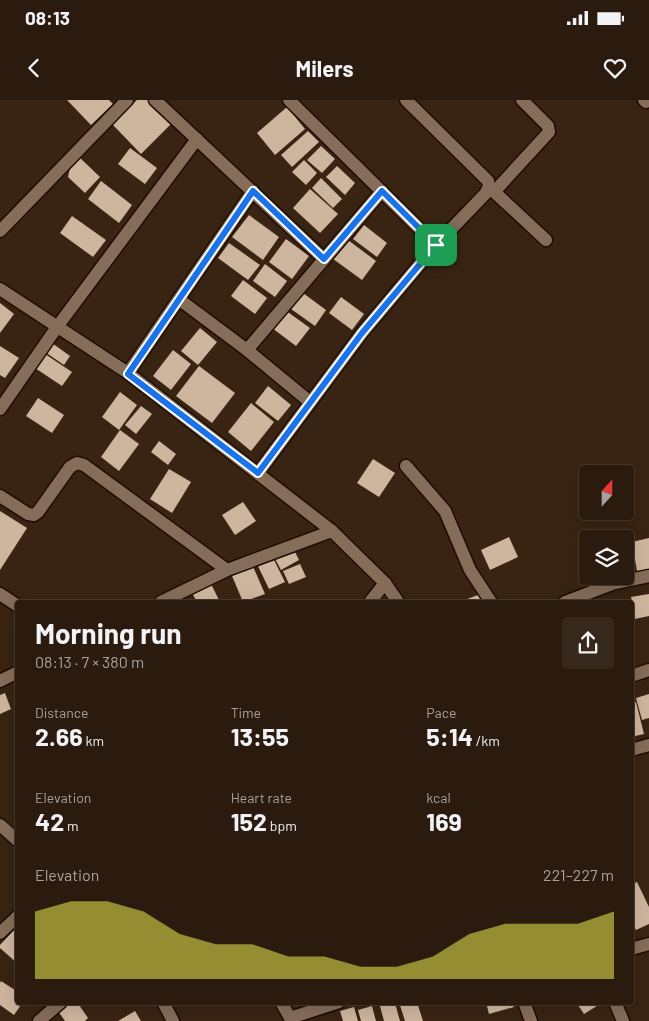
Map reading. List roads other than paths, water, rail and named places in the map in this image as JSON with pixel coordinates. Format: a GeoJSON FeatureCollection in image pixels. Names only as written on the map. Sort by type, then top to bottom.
{"type":"FeatureCollection","features":[{"type":"Feature","properties":{"kind":"street"},"geometry":{"type":"LineString","coordinates":[[0,231],[127,100]]}},
{"type":"Feature","properties":{"kind":"street"},"geometry":{"type":"LineString","coordinates":[[155,100],[324,259]]}},
{"type":"Feature","properties":{"kind":"street"},"geometry":{"type":"LineString","coordinates":[[289,100],[436,245]]}},
{"type":"Feature","properties":{"kind":"street"},"geometry":{"type":"LineString","coordinates":[[406,100],[488,181],[492,190],[546,240]]}},
{"type":"Feature","properties":{"kind":"street"},"geometry":{"type":"LineString","coordinates":[[258,473],[362,333],[436,245],[549,132],[548,126],[522,100]]}},
{"type":"Feature","properties":{"kind":"street"},"geometry":{"type":"LineString","coordinates":[[2,402],[197,139]]}},
{"type":"Feature","properties":{"kind":"street"},"geometry":{"type":"LineString","coordinates":[[128,374],[253,191]]}},
{"type":"Feature","properties":{"kind":"street"},"geometry":{"type":"LineString","coordinates":[[247,350],[382,191]]}},
{"type":"Feature","properties":{"kind":"street"},"geometry":{"type":"LineString","coordinates":[[0,289],[128,374],[332,531],[385,583],[397,600]]}},
{"type":"Feature","properties":{"kind":"street"},"geometry":{"type":"LineString","coordinates":[[180,300],[247,350],[310,402]]}},
{"type":"Feature","properties":{"kind":"street"},"geometry":{"type":"LineString","coordinates":[[0,496],[28,514],[34,515],[70,467],[77,463],[84,465],[227,570]]}},
{"type":"Feature","properties":{"kind":"street"},"geometry":{"type":"LineString","coordinates":[[406,466],[446,511],[470,570],[491,600]]}},
{"type":"Feature","properties":{"kind":"street"},"geometry":{"type":"LineString","coordinates":[[165,600],[227,570],[332,531]]}},
{"type":"Feature","properties":{"kind":"street"},"geometry":{"type":"LineString","coordinates":[[570,600],[615,582],[649,576]]}},
{"type":"Feature","properties":{"kind":"street"},"geometry":{"type":"LineString","coordinates":[[372,600],[385,583]]}},
{"type":"Feature","properties":{"kind":"street"},"geometry":{"type":"LineString","coordinates":[[0,594],[15,604]]}},
{"type":"Feature","properties":{"kind":"street"},"geometry":{"type":"LineString","coordinates":[[634,675],[649,670]]}},
{"type":"Feature","properties":{"kind":"street"},"geometry":{"type":"LineString","coordinates":[[0,681],[15,674]]}},
{"type":"Feature","properties":{"kind":"street"},"geometry":{"type":"LineString","coordinates":[[634,749],[649,745]]}},
{"type":"Feature","properties":{"kind":"street"},"geometry":{"type":"LineString","coordinates":[[0,825],[15,836]]}},
{"type":"Feature","properties":{"kind":"street"},"geometry":{"type":"LineString","coordinates":[[0,933],[15,919]]}},
{"type":"Feature","properties":{"kind":"street"},"geometry":{"type":"LineString","coordinates":[[634,948],[649,944]]}},
{"type":"Feature","properties":{"kind":"street"},"geometry":{"type":"LineString","coordinates":[[42,1020],[58,1005]]}},
{"type":"Feature","properties":{"kind":"street"},"geometry":{"type":"LineString","coordinates":[[165,1005],[173,1021]]}},
{"type":"Feature","properties":{"kind":"street"},"geometry":{"type":"LineString","coordinates":[[284,1005],[291,1020],[331,1005]]}},
{"type":"Feature","properties":{"kind":"street"},"geometry":{"type":"LineString","coordinates":[[525,1005],[531,1021]]}},
{"type":"Feature","properties":{"kind":"street"},"geometry":{"type":"LineString","coordinates":[[616,1005],[623,1021]]}}]}
